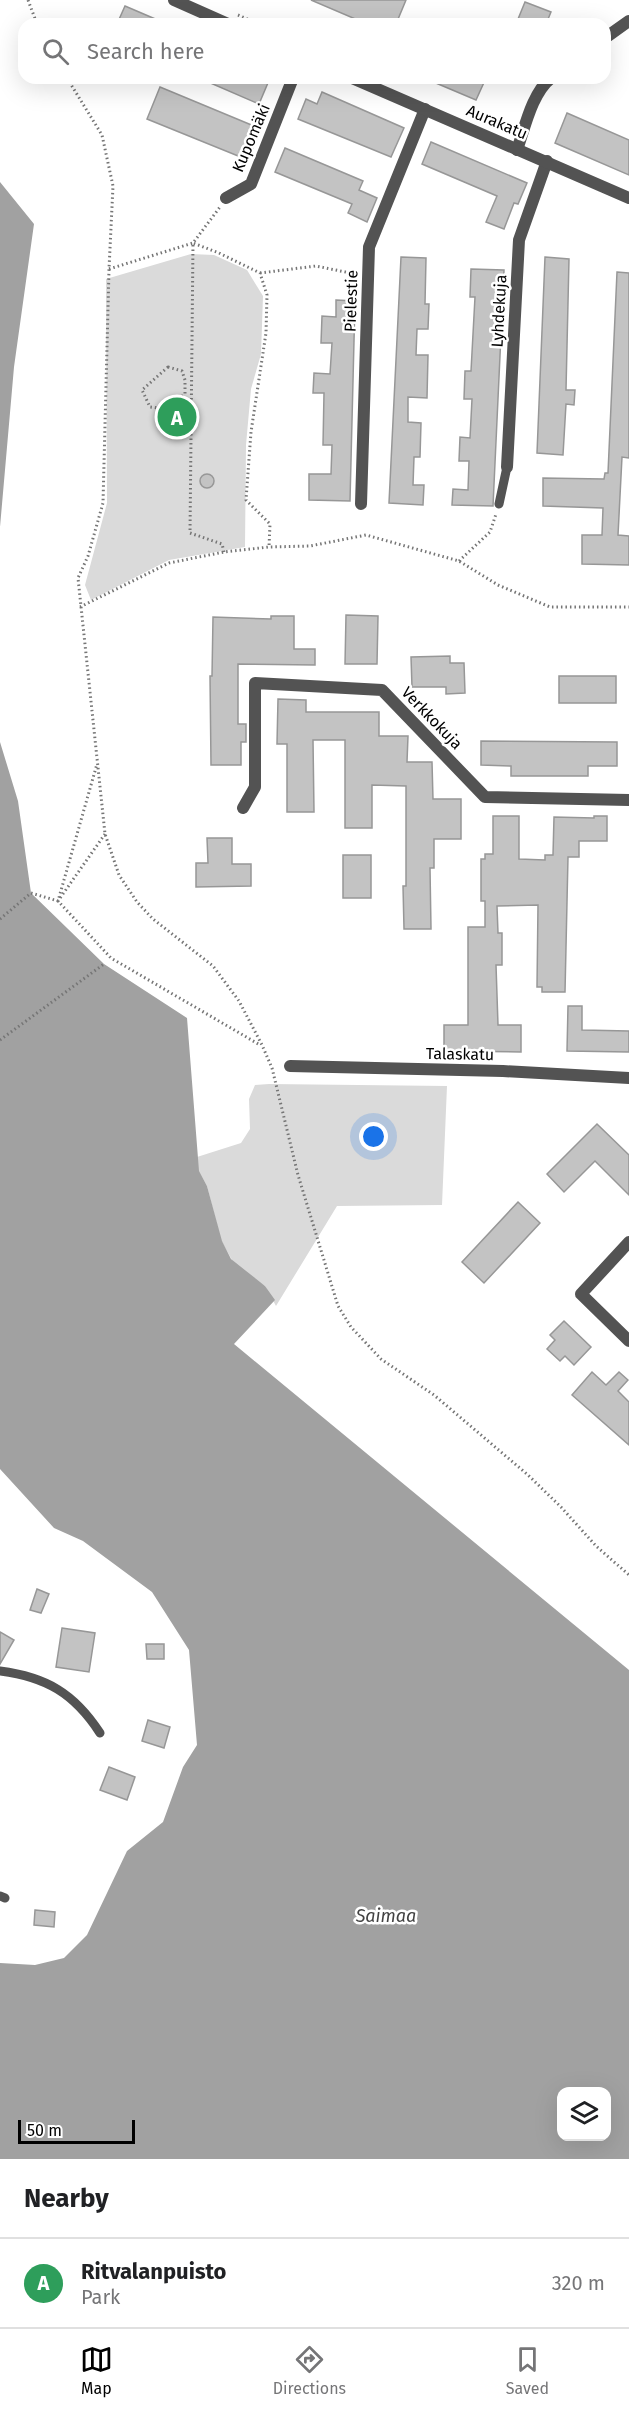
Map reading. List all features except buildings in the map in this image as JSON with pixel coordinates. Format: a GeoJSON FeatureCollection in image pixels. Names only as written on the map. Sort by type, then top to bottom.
{"type":"FeatureCollection","features":[{"type":"Feature","properties":{"kind":"street"},"geometry":{"type":"LineString","coordinates":[[174,0],[214,18]]}},
{"type":"Feature","properties":{"kind":"street"},"geometry":{"type":"LineString","coordinates":[[611,34],[629,21]]}},
{"type":"Feature","properties":{"kind":"street","name":"Kupomäki"},"geometry":{"type":"LineString","coordinates":[[226,198],[251,184],[291,84]]}},
{"type":"Feature","properties":{"kind":"street","name":"Aurakatu"},"geometry":{"type":"LineString","coordinates":[[366,84],[629,198]]}},
{"type":"Feature","properties":{"kind":"street"},"geometry":{"type":"LineString","coordinates":[[518,150],[526,123],[543,84]]}},
{"type":"Feature","properties":{"kind":"street","name":"Pielestie"},"geometry":{"type":"LineString","coordinates":[[361,504],[369,247],[425,109]]}},
{"type":"Feature","properties":{"kind":"street","name":"Lyhdekuja"},"geometry":{"type":"LineString","coordinates":[[507,467],[519,240],[547,161]]}},
{"type":"Feature","properties":{"kind":"street","name":"Verkkokuja"},"geometry":{"type":"LineString","coordinates":[[243,808],[255,787],[255,683],[382,690],[486,797],[629,800]]}},
{"type":"Feature","properties":{"kind":"street","name":"Talaskatu"},"geometry":{"type":"LineString","coordinates":[[290,1066],[503,1071],[629,1078]]}},
{"type":"Feature","properties":{"kind":"street"},"geometry":{"type":"LineString","coordinates":[[629,1242],[581,1294],[629,1341]]}},
{"type":"Feature","properties":{"kind":"lane"},"geometry":{"type":"LineString","coordinates":[[499,504],[507,467]]}},
{"type":"Feature","properties":{"kind":"lane"},"geometry":{"type":"LineString","coordinates":[[0,1671],[27,1675],[50,1684],[89,1715],[100,1732]]}},
{"type":"Feature","properties":{"kind":"path"},"geometry":{"type":"LineString","coordinates":[[28,0],[35,18]]}},
{"type":"Feature","properties":{"kind":"path"},"geometry":{"type":"LineString","coordinates":[[71,84],[102,135],[113,186],[103,503],[88,556],[78,578],[105,834],[119,875],[137,902],[153,919],[213,966],[239,1001],[272,1068],[298,1175],[338,1305],[351,1327],[381,1359],[434,1395],[528,1474],[596,1546],[629,1575]]}},
{"type":"Feature","properties":{"kind":"path"},"geometry":{"type":"LineString","coordinates":[[224,552],[222,544],[190,533],[193,243],[226,198]]}},
{"type":"Feature","properties":{"kind":"path"},"geometry":{"type":"LineString","coordinates":[[109,269],[193,243],[260,273],[316,266],[368,276]]}},
{"type":"Feature","properties":{"kind":"path"},"geometry":{"type":"LineString","coordinates":[[260,273],[267,295],[266,333],[251,432],[246,500],[270,524],[269,547]]}},
{"type":"Feature","properties":{"kind":"path"},"geometry":{"type":"LineString","coordinates":[[168,366],[182,371],[185,380],[184,394],[166,409],[150,407],[142,390],[168,366]]}},
{"type":"Feature","properties":{"kind":"path"},"geometry":{"type":"LineString","coordinates":[[185,380],[192,379]]}},
{"type":"Feature","properties":{"kind":"path"},"geometry":{"type":"LineString","coordinates":[[459,561],[490,532],[499,504]]}},
{"type":"Feature","properties":{"kind":"path"},"geometry":{"type":"LineString","coordinates":[[80,607],[169,563],[224,552],[269,547],[310,546],[366,535],[459,561],[498,585],[550,607],[629,607]]}},
{"type":"Feature","properties":{"kind":"path"},"geometry":{"type":"LineString","coordinates":[[58,901],[98,762]]}},
{"type":"Feature","properties":{"kind":"path"},"geometry":{"type":"LineString","coordinates":[[58,901],[105,834]]}},
{"type":"Feature","properties":{"kind":"path"},"geometry":{"type":"LineString","coordinates":[[0,919],[31,893],[58,901],[111,958],[262,1046]]}},
{"type":"Feature","properties":{"kind":"path"},"geometry":{"type":"LineString","coordinates":[[0,1040],[104,964]]}},
{"type":"Feature","properties":{"kind":"shaded area"},"geometry":{"type":"Polygon","coordinates":[[[191,254],[214,255],[247,270],[263,296],[261,354],[251,389],[246,445],[245,547],[169,560],[91,600],[85,585],[107,503],[106,279],[191,254]]]}},
{"type":"Feature","properties":{"kind":"shaded area"},"geometry":{"type":"Polygon","coordinates":[[[255,1085],[447,1086],[442,1205],[337,1206],[276,1306],[265,1286],[243,1272],[232,1260],[221,1240],[207,1186],[198,1170],[197,1157],[241,1143],[250,1129],[249,1099],[255,1085]]]}},
{"type":"Feature","properties":{"kind":"water"},"geometry":{"type":"Polygon","coordinates":[[[0,182],[34,224],[14,367],[0,527],[0,182]]]}},
{"type":"Feature","properties":{"kind":"water","name":"Saimaa"},"geometry":{"type":"Polygon","coordinates":[[[0,742],[18,801],[31,893],[104,964],[187,1018],[199,1171],[207,1186],[222,1241],[231,1259],[265,1286],[275,1300],[234,1344],[629,1670],[629,2159],[0,2159],[0,1963],[35,1965],[64,1958],[87,1935],[127,1851],[163,1822],[183,1767],[197,1745],[189,1650],[152,1592],[83,1541],[54,1528],[0,1469],[0,742]]]}},
{"type":"Feature","properties":{"kind":"place","name":"Ritvalanpuisto"},"geometry":{"type":"Point","coordinates":[177,417]}}]}
